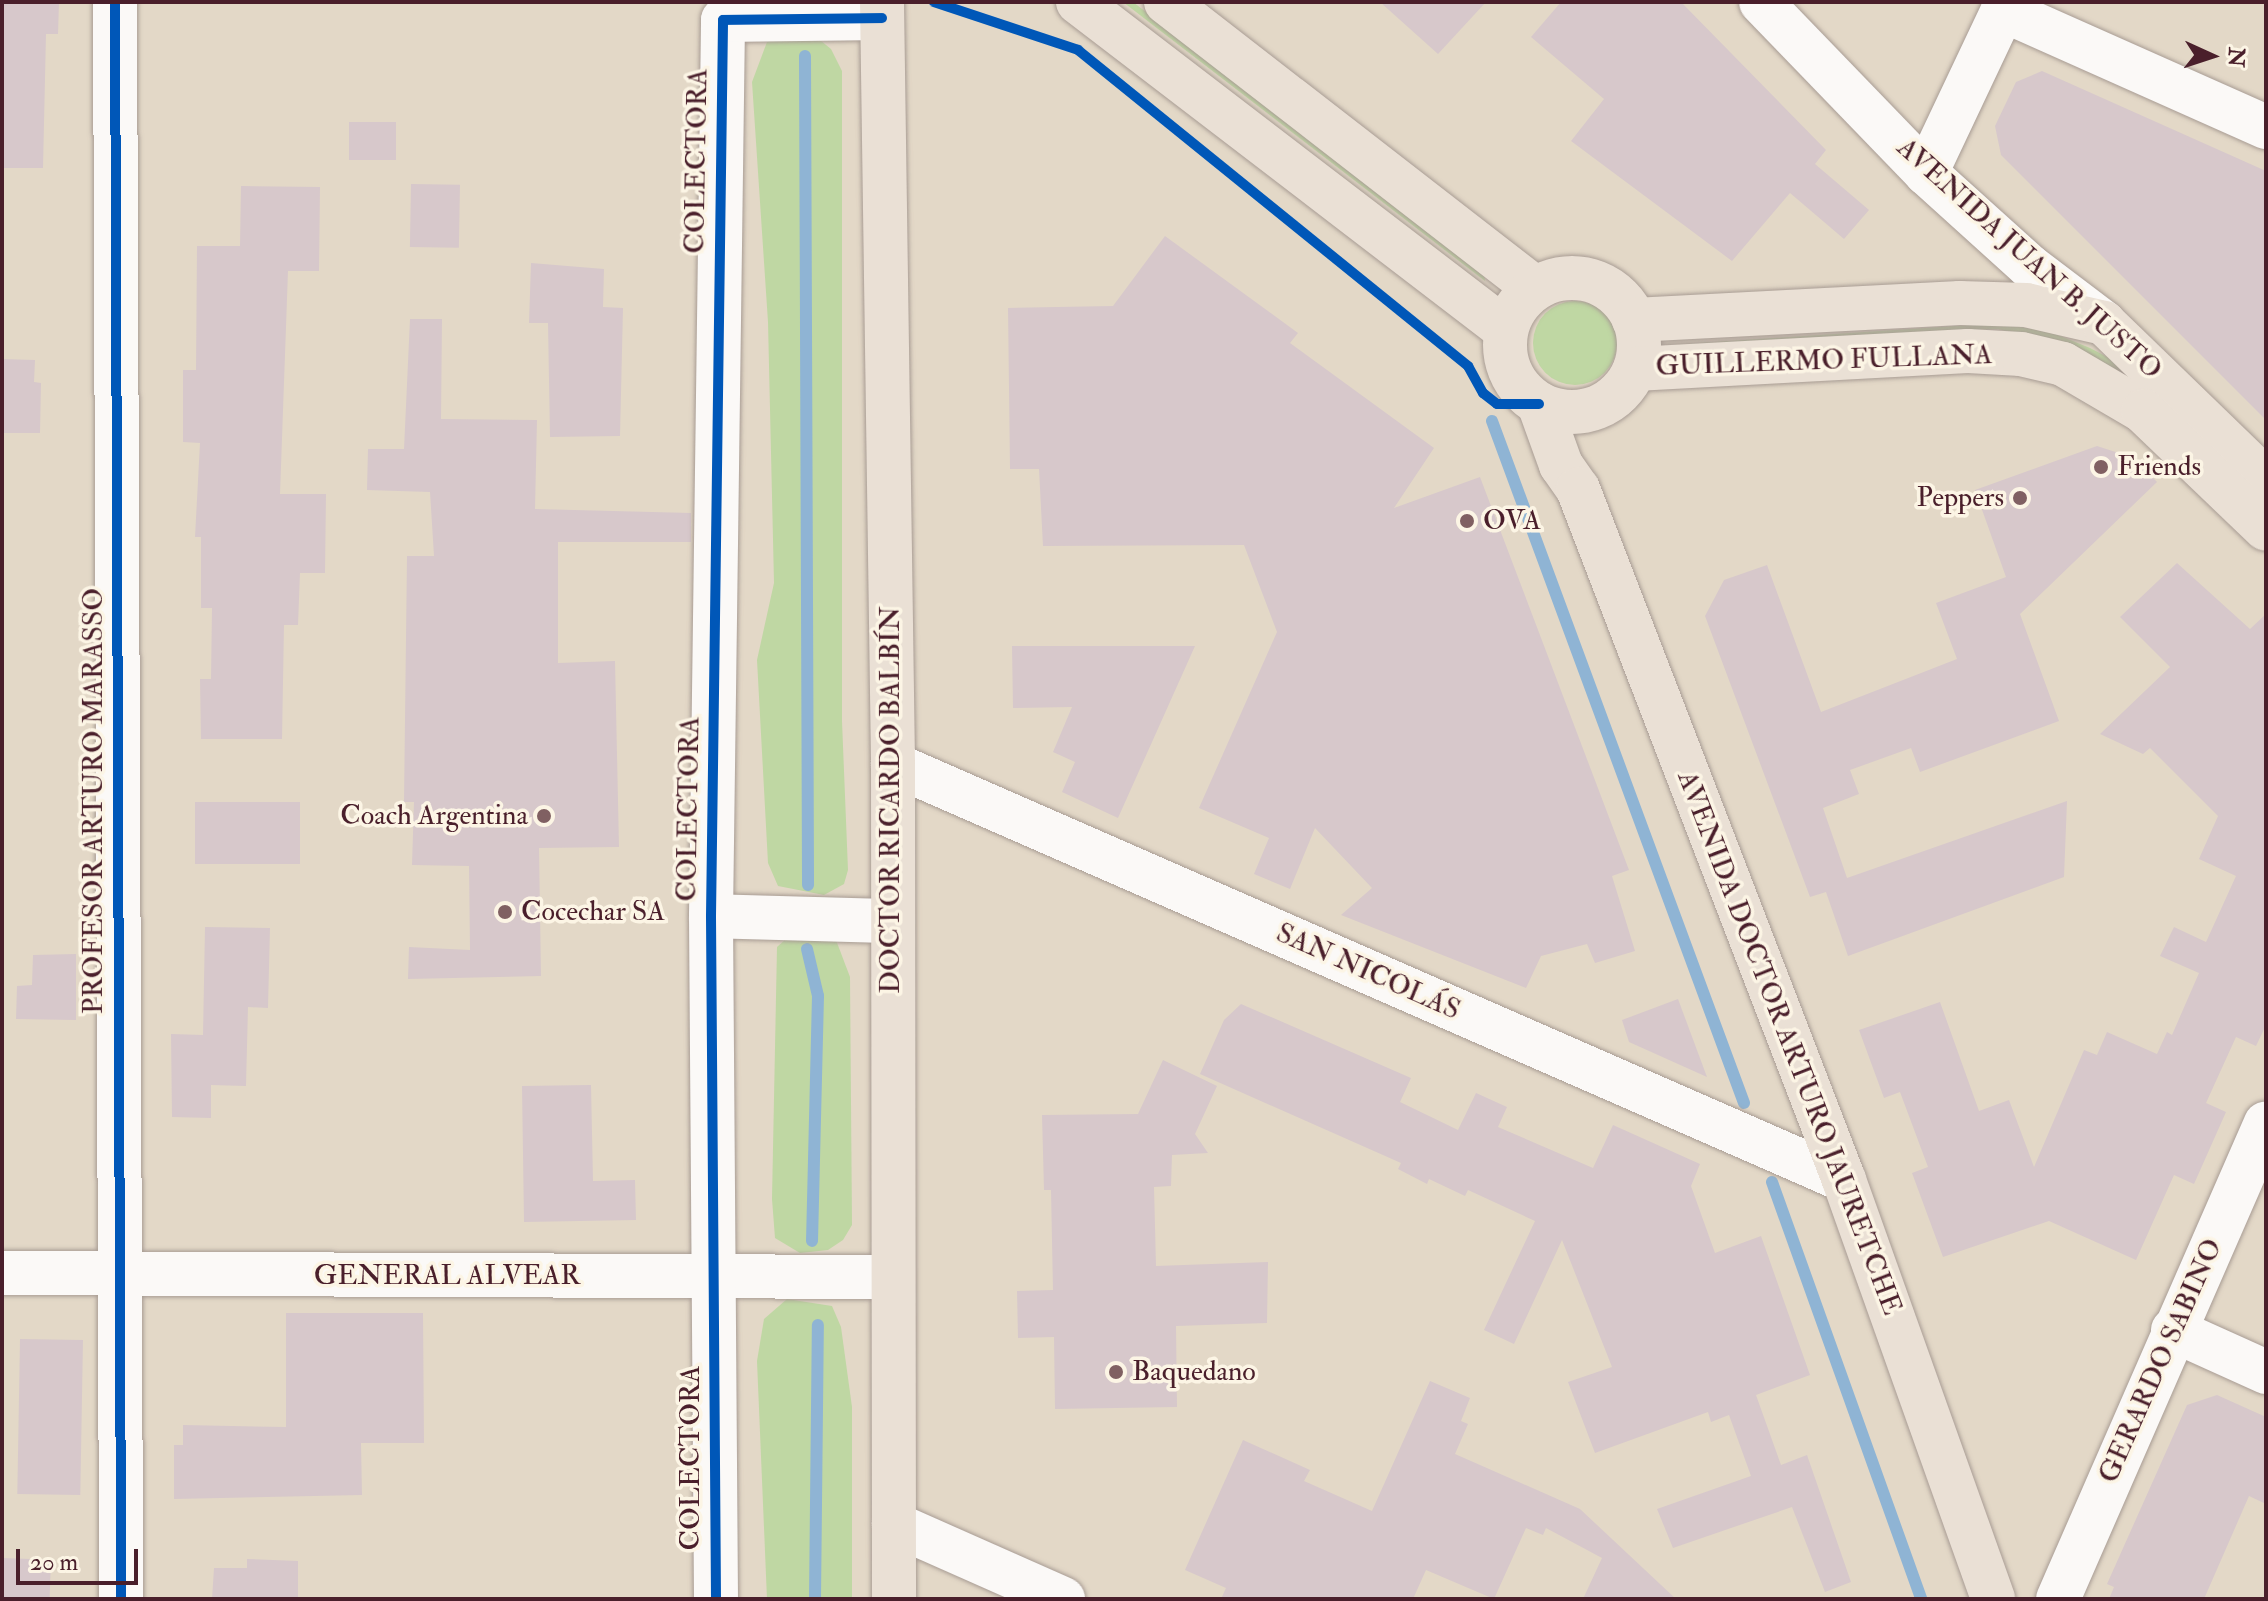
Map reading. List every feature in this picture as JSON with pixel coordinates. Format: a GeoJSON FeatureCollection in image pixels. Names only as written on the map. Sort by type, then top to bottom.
{"type":"FeatureCollection","features":[{"type":"Feature","properties":{"kind":"main road"},"geometry":{"type":"LineString","coordinates":[[1078,2],[1506,330],[1517,306],[1535,288],[1557,278],[1604,285],[1623,300],[1634,320],[1639,345],[1635,369],[1623,388],[1594,407],[1561,411],[1539,404]]}},
{"type":"Feature","properties":{"kind":"main road"},"geometry":{"type":"LineString","coordinates":[[1166,2],[1535,288]]}},
{"type":"Feature","properties":{"kind":"main road","name":"DOCTOR RICARDO BALBÍN"},"geometry":{"type":"LineString","coordinates":[[882,10],[893,764],[894,1599]]}},
{"type":"Feature","properties":{"kind":"main road","name":"GUILLERMO FULLANA"},"geometry":{"type":"LineString","coordinates":[[1634,320],[1960,303],[2026,305],[2104,323]]}},
{"type":"Feature","properties":{"kind":"main road","name":"AVENIDA JUAN B. JUSTO"},"geometry":{"type":"LineString","coordinates":[[2104,323],[2266,480]]}},
{"type":"Feature","properties":{"kind":"main road","name":"AVENIDA DOCTOR ARTURO JAURETCHE"},"geometry":{"type":"LineString","coordinates":[[1506,330],[1511,372],[1539,404],[1561,465],[1578,489],[1844,1180],[1993,1599]]}},
{"type":"Feature","properties":{"kind":"main road","name":"GUILLERMO FULLANA"},"geometry":{"type":"LineString","coordinates":[[1635,369],[1968,351],[2021,354],[2087,376],[2143,411]]}},
{"type":"Feature","properties":{"kind":"main road"},"geometry":{"type":"LineString","coordinates":[[1578,489],[1594,407]]}},
{"type":"Feature","properties":{"kind":"main road","name":"AVENIDA JUAN B. JUSTO"},"geometry":{"type":"LineString","coordinates":[[2143,411],[2266,529]]}},
{"type":"Feature","properties":{"kind":"street","name":"PROFESOR ARTURO MARASSO"},"geometry":{"type":"LineString","coordinates":[[115,2],[121,1599]]}},
{"type":"Feature","properties":{"kind":"street","name":"AVENIDA JUAN B. JUSTO"},"geometry":{"type":"LineString","coordinates":[[1761,2],[1926,173],[2029,266],[2104,323]]}},
{"type":"Feature","properties":{"kind":"street"},"geometry":{"type":"LineString","coordinates":[[1926,173],[2005,6],[2266,127]]}},
{"type":"Feature","properties":{"kind":"street","name":"COLECTORA"},"geometry":{"type":"LineString","coordinates":[[716,1599],[711,916],[723,20],[882,10]]}},
{"type":"Feature","properties":{"kind":"street","name":"SAN NICOLÁS"},"geometry":{"type":"LineString","coordinates":[[893,764],[1844,1180]]}},
{"type":"Feature","properties":{"kind":"street"},"geometry":{"type":"LineString","coordinates":[[711,916],[892,921]]}},
{"type":"Feature","properties":{"kind":"street","name":"GERARDO SABINO"},"geometry":{"type":"LineString","coordinates":[[2058,1599],[2266,1123]]}},
{"type":"Feature","properties":{"kind":"street","name":"GENERAL ALVEAR"},"geometry":{"type":"LineString","coordinates":[[2,1273],[892,1277]]}},
{"type":"Feature","properties":{"kind":"street"},"geometry":{"type":"LineString","coordinates":[[2173,1330],[2266,1372]]}},
{"type":"Feature","properties":{"kind":"street"},"geometry":{"type":"LineString","coordinates":[[894,1524],[1044,1590]]}},
{"type":"Feature","properties":{"kind":"green space"},"geometry":{"type":"Polygon","coordinates":[[[1123,2],[1133,2],[1484,274],[1485,281],[1123,2]]]}},
{"type":"Feature","properties":{"kind":"green space"},"geometry":{"type":"Polygon","coordinates":[[[792,31],[815,36],[831,49],[842,71],[842,721],[848,870],[844,884],[824,895],[778,886],[768,863],[757,660],[774,583],[768,322],[752,82],[767,42],[792,31]]]}},
{"type":"Feature","properties":{"kind":"green space"},"geometry":{"type":"Polygon","coordinates":[[[1575,301],[1591,304],[1605,313],[1614,327],[1617,343],[1614,359],[1605,373],[1591,382],[1575,385],[1559,382],[1545,373],[1536,359],[1533,343],[1536,327],[1545,313],[1559,304],[1575,301]]]}},
{"type":"Feature","properties":{"kind":"green space"},"geometry":{"type":"Polygon","coordinates":[[[2000,323],[2053,333],[2090,348],[2113,360],[2138,386],[2077,348],[1998,329],[1684,344],[2000,323]]]}},
{"type":"Feature","properties":{"kind":"green space"},"geometry":{"type":"Polygon","coordinates":[[[788,937],[836,940],[850,977],[852,1225],[843,1240],[828,1250],[800,1253],[775,1238],[772,1199],[777,947],[788,937]]]}},
{"type":"Feature","properties":{"kind":"green space"},"geometry":{"type":"Polygon","coordinates":[[[787,1299],[832,1306],[841,1327],[852,1407],[852,1599],[767,1599],[757,1361],[764,1319],[787,1299]]]}},
{"type":"Feature","properties":{"kind":"building"},"geometry":{"type":"Polygon","coordinates":[[[2,2],[59,2],[58,34],[46,34],[43,168],[2,168],[2,2]]]}},
{"type":"Feature","properties":{"kind":"building"},"geometry":{"type":"Polygon","coordinates":[[[1380,2],[1486,2],[1438,54],[1380,2]]]}},
{"type":"Feature","properties":{"kind":"building"},"geometry":{"type":"Polygon","coordinates":[[[1561,2],[1681,2],[1826,150],[1815,164],[1869,210],[1844,239],[1790,193],[1732,261],[1571,141],[1604,99],[1531,37],[1561,2]]]}},
{"type":"Feature","properties":{"kind":"building"},"geometry":{"type":"Polygon","coordinates":[[[2042,71],[2266,171],[2266,420],[2001,155],[1995,126],[2016,82],[2042,71]]]}},
{"type":"Feature","properties":{"kind":"building"},"geometry":{"type":"Polygon","coordinates":[[[349,122],[396,122],[396,160],[349,160],[349,122]]]}},
{"type":"Feature","properties":{"kind":"building"},"geometry":{"type":"Polygon","coordinates":[[[411,184],[460,185],[459,248],[410,247],[411,184]]]}},
{"type":"Feature","properties":{"kind":"building"},"geometry":{"type":"Polygon","coordinates":[[[241,186],[320,187],[319,271],[288,271],[280,494],[326,494],[325,573],[300,573],[298,625],[284,625],[282,739],[201,739],[200,679],[211,679],[212,608],[201,608],[201,537],[195,537],[200,443],[183,442],[183,370],[196,370],[197,246],[240,246],[241,186]]]}},
{"type":"Feature","properties":{"kind":"building"},"geometry":{"type":"Polygon","coordinates":[[[1165,236],[1298,333],[1290,343],[1434,448],[1394,508],[1480,477],[1629,870],[1612,876],[1635,951],[1595,963],[1587,944],[1541,956],[1526,988],[1341,915],[1372,888],[1315,828],[1290,889],[1254,874],[1269,838],[1199,808],[1277,632],[1244,545],[1043,546],[1039,469],[1010,469],[1008,308],[1113,306],[1165,236]]]}},
{"type":"Feature","properties":{"kind":"building"},"geometry":{"type":"Polygon","coordinates":[[[531,263],[604,269],[603,307],[623,308],[620,436],[550,437],[548,323],[529,323],[531,263]]]}},
{"type":"Feature","properties":{"kind":"building"},"geometry":{"type":"Polygon","coordinates":[[[410,319],[442,319],[441,419],[537,420],[535,509],[691,513],[691,542],[558,542],[558,663],[615,661],[619,847],[539,848],[541,976],[408,979],[409,947],[470,950],[469,866],[412,865],[414,802],[404,802],[407,556],[434,556],[430,492],[367,490],[368,449],[404,449],[410,319]]]}},
{"type":"Feature","properties":{"kind":"building"},"geometry":{"type":"Polygon","coordinates":[[[2,359],[35,360],[34,382],[41,383],[40,433],[2,433],[2,359]]]}},
{"type":"Feature","properties":{"kind":"building"},"geometry":{"type":"Polygon","coordinates":[[[2097,446],[2134,458],[2157,482],[2020,614],[2059,721],[1920,772],[1911,748],[1850,770],[1859,794],[1823,808],[1847,878],[2067,801],[2064,877],[1848,956],[1826,892],[1810,897],[1705,616],[1724,580],[1767,565],[1821,712],[1957,659],[1936,603],[2006,577],[1975,490],[2097,446]]]}},
{"type":"Feature","properties":{"kind":"building"},"geometry":{"type":"Polygon","coordinates":[[[2177,563],[2250,629],[2266,614],[2266,1025],[2256,1046],[2236,1037],[2206,1103],[2226,1112],[2194,1184],[2174,1175],[2136,1260],[2049,1221],[1943,1257],[1912,1173],[1928,1167],[1900,1092],[1884,1098],[1859,1030],[1940,1002],[1979,1111],[2009,1100],[2034,1167],[2084,1050],[2097,1055],[2107,1032],[2157,1054],[2167,1032],[2172,1035],[2199,973],[2160,956],[2174,927],[2206,942],[2236,876],[2199,859],[2218,816],[2150,748],[2143,754],[2100,734],[2170,667],[2120,617],[2177,563]]]}},
{"type":"Feature","properties":{"kind":"building"},"geometry":{"type":"Polygon","coordinates":[[[1012,646],[1195,646],[1118,818],[1062,792],[1075,762],[1053,752],[1072,707],[1013,708],[1012,646]]]}},
{"type":"Feature","properties":{"kind":"building"},"geometry":{"type":"Polygon","coordinates":[[[195,802],[300,802],[300,864],[195,864],[195,802]]]}},
{"type":"Feature","properties":{"kind":"building"},"geometry":{"type":"Polygon","coordinates":[[[205,927],[270,928],[268,1008],[248,1007],[246,1086],[211,1085],[211,1118],[172,1117],[171,1034],[203,1035],[205,927]]]}},
{"type":"Feature","properties":{"kind":"building"},"geometry":{"type":"Polygon","coordinates":[[[76,954],[76,1020],[16,1019],[17,986],[32,985],[33,955],[76,954]]]}},
{"type":"Feature","properties":{"kind":"building"},"geometry":{"type":"Polygon","coordinates":[[[1678,999],[1707,1077],[1629,1042],[1622,1020],[1678,999]]]}},
{"type":"Feature","properties":{"kind":"building"},"geometry":{"type":"Polygon","coordinates":[[[1241,1004],[1411,1078],[1400,1102],[1458,1130],[1476,1093],[1507,1107],[1498,1127],[1593,1168],[1613,1125],[1700,1164],[1691,1186],[1715,1253],[1761,1236],[1810,1375],[1756,1395],[1781,1465],[1807,1455],[1851,1582],[1825,1592],[1792,1507],[1673,1548],[1657,1509],[1751,1476],[1729,1415],[1711,1422],[1708,1412],[1595,1453],[1568,1382],[1612,1367],[1562,1240],[1514,1344],[1484,1330],[1535,1221],[1468,1190],[1465,1196],[1429,1179],[1427,1184],[1398,1169],[1401,1163],[1200,1074],[1224,1020],[1241,1004]]]}},
{"type":"Feature","properties":{"kind":"building"},"geometry":{"type":"Polygon","coordinates":[[[1163,1060],[1217,1086],[1195,1134],[1208,1153],[1172,1155],[1171,1186],[1154,1187],[1156,1266],[1268,1262],[1267,1323],[1176,1326],[1177,1407],[1055,1409],[1054,1337],[1018,1338],[1017,1291],[1053,1290],[1051,1190],[1044,1190],[1042,1115],[1138,1114],[1163,1060]]]}},
{"type":"Feature","properties":{"kind":"building"},"geometry":{"type":"Polygon","coordinates":[[[591,1085],[593,1181],[635,1180],[636,1220],[524,1222],[522,1086],[591,1085]]]}},
{"type":"Feature","properties":{"kind":"building"},"geometry":{"type":"Polygon","coordinates":[[[286,1313],[423,1313],[424,1443],[361,1443],[362,1495],[174,1499],[174,1445],[183,1445],[183,1425],[286,1427],[286,1313]]]}},
{"type":"Feature","properties":{"kind":"building"},"geometry":{"type":"Polygon","coordinates":[[[20,1339],[83,1340],[80,1495],[17,1494],[20,1339]]]}},
{"type":"Feature","properties":{"kind":"building"},"geometry":{"type":"Polygon","coordinates":[[[1430,1381],[1470,1398],[1461,1421],[1468,1424],[1455,1454],[1580,1509],[1676,1599],[1583,1599],[1602,1558],[1546,1528],[1543,1535],[1526,1528],[1494,1599],[1426,1570],[1413,1599],[1221,1599],[1226,1588],[1185,1570],[1243,1440],[1310,1470],[1304,1481],[1372,1511],[1430,1381]]]}},
{"type":"Feature","properties":{"kind":"building"},"geometry":{"type":"Polygon","coordinates":[[[2217,1395],[2266,1417],[2266,1504],[2249,1496],[2204,1599],[2109,1599],[2114,1587],[2107,1584],[2187,1405],[2217,1395]]]}},
{"type":"Feature","properties":{"kind":"building"},"geometry":{"type":"Polygon","coordinates":[[[2,1558],[51,1560],[50,1599],[2,1599],[2,1558]]]}},
{"type":"Feature","properties":{"kind":"building"},"geometry":{"type":"Polygon","coordinates":[[[247,1559],[298,1561],[298,1599],[212,1599],[214,1568],[247,1568],[247,1559]]]}},
{"type":"Feature","properties":{"kind":"waterway"},"geometry":{"type":"LineString","coordinates":[[805,56],[808,885]]}},
{"type":"Feature","properties":{"kind":"waterway"},"geometry":{"type":"LineString","coordinates":[[1492,421],[1744,1103]]}},
{"type":"Feature","properties":{"kind":"waterway"},"geometry":{"type":"LineString","coordinates":[[807,949],[818,996],[812,1241]]}},
{"type":"Feature","properties":{"kind":"waterway"},"geometry":{"type":"LineString","coordinates":[[1772,1182],[1921,1599]]}},
{"type":"Feature","properties":{"kind":"waterway"},"geometry":{"type":"LineString","coordinates":[[815,1599],[818,1325]]}},
{"type":"Feature","properties":{"kind":"cycle path"},"geometry":{"type":"LineString","coordinates":[[115,2],[121,1599]]}},
{"type":"Feature","properties":{"kind":"cycle path"},"geometry":{"type":"LineString","coordinates":[[934,2],[1078,50],[1468,366],[1483,393],[1497,404],[1539,404]]}},
{"type":"Feature","properties":{"kind":"cycle path"},"geometry":{"type":"LineString","coordinates":[[716,1599],[711,916],[723,20],[882,18]]}},
{"type":"Feature","properties":{"kind":"place","name":"Friends"},"geometry":{"type":"Point","coordinates":[2101,467]}},
{"type":"Feature","properties":{"kind":"place","name":"Peppers"},"geometry":{"type":"Point","coordinates":[2020,498]}},
{"type":"Feature","properties":{"kind":"place","name":"OVA"},"geometry":{"type":"Point","coordinates":[1467,521]}},
{"type":"Feature","properties":{"kind":"place","name":"Coach Argentina"},"geometry":{"type":"Point","coordinates":[544,816]}},
{"type":"Feature","properties":{"kind":"place","name":"Cocechar SA"},"geometry":{"type":"Point","coordinates":[505,912]}},
{"type":"Feature","properties":{"kind":"place","name":"Baquedano"},"geometry":{"type":"Point","coordinates":[1116,1372]}}]}
